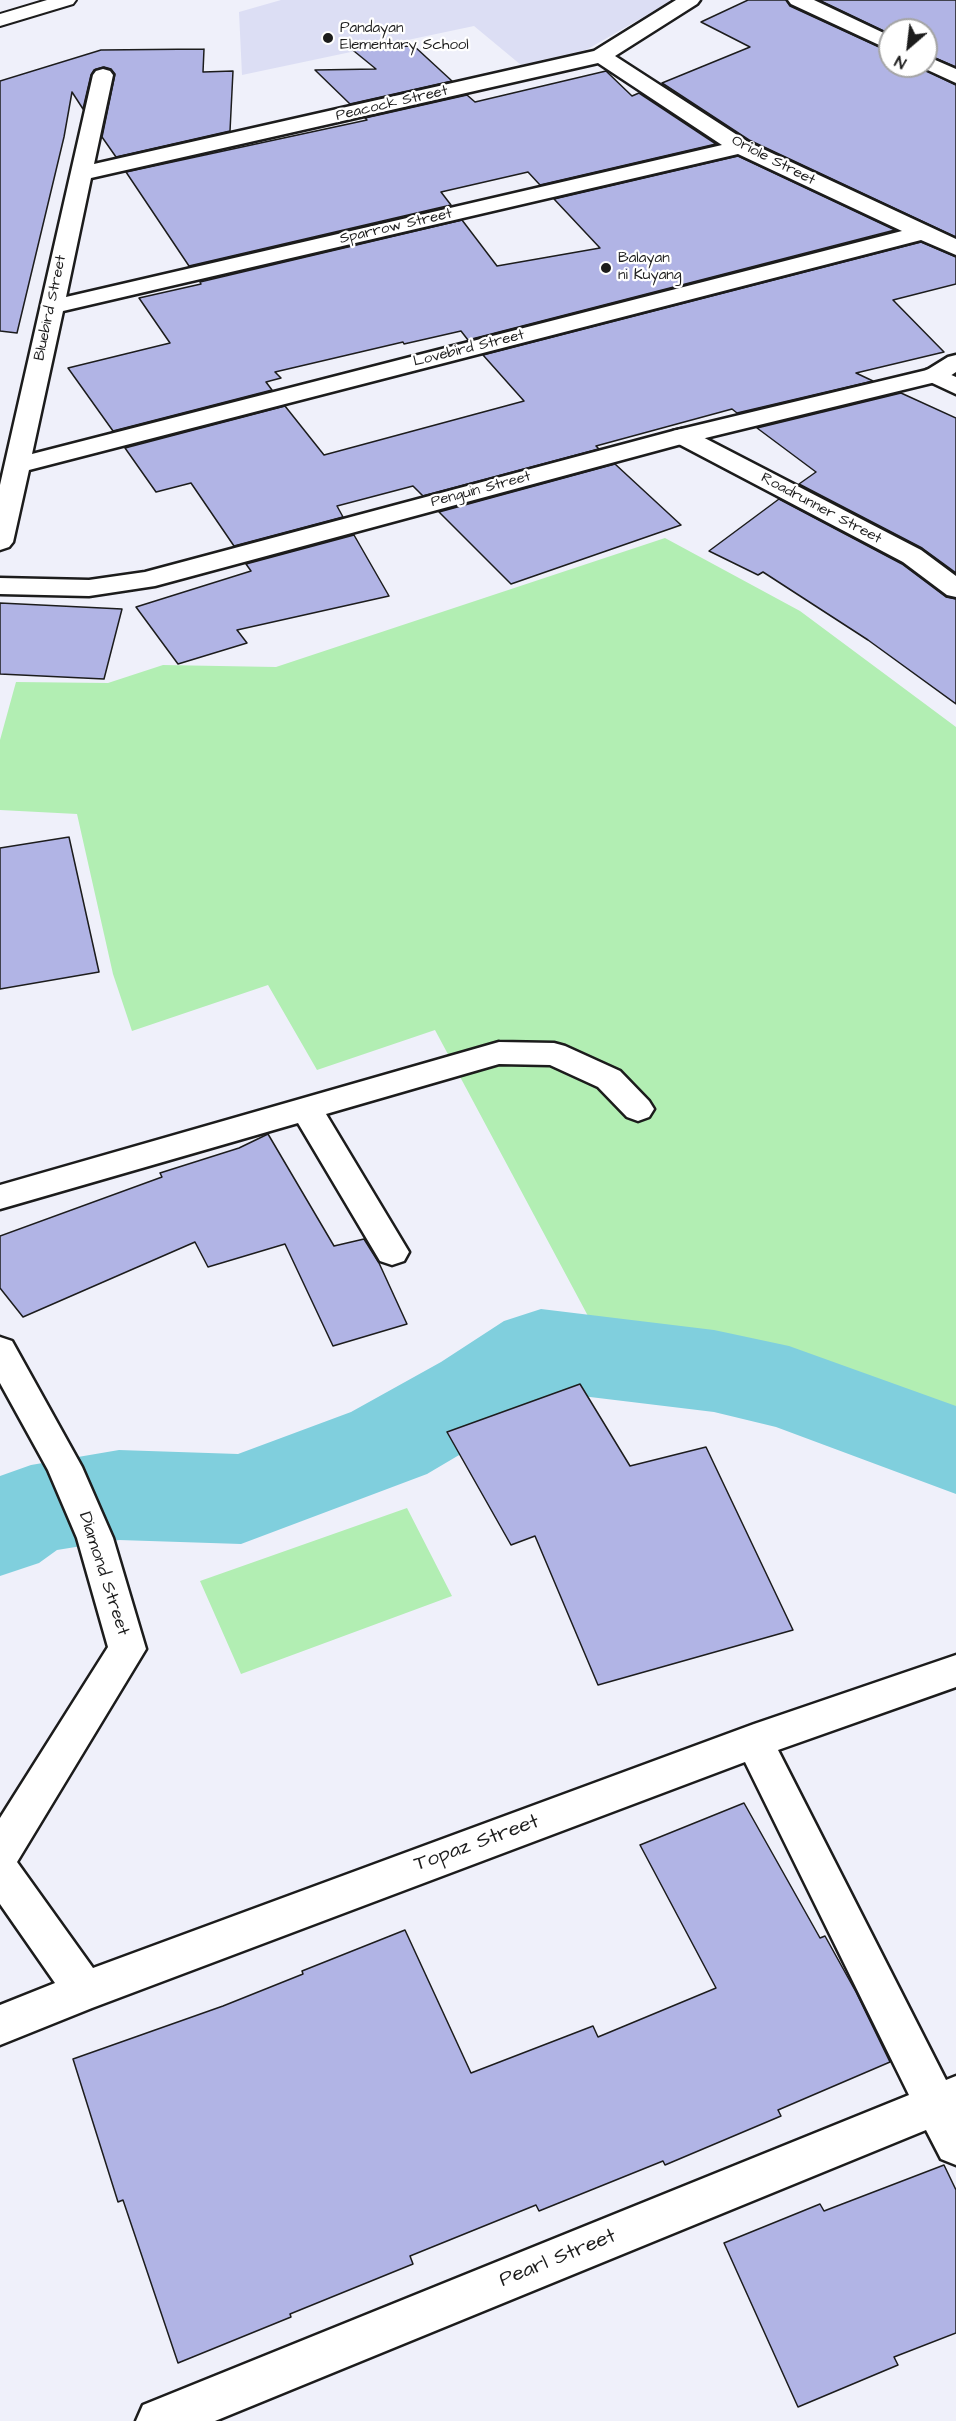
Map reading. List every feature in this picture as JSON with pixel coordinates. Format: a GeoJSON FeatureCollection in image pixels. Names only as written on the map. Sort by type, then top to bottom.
{"type":"FeatureCollection","features":[{"type":"Feature","properties":{"kind":"street","name":"Peacock Street"},"geometry":{"type":"LineString","coordinates":[[81,174],[601,57],[690,0]]}},
{"type":"Feature","properties":{"kind":"street"},"geometry":{"type":"LineString","coordinates":[[798,0],[878,39]]}},
{"type":"Feature","properties":{"kind":"street","name":"Oriole Street"},"geometry":{"type":"LineString","coordinates":[[601,57],[740,147],[956,248]]}},
{"type":"Feature","properties":{"kind":"street"},"geometry":{"type":"LineString","coordinates":[[938,68],[956,76]]}},
{"type":"Feature","properties":{"kind":"street","name":"Bluebird Street"},"geometry":{"type":"LineString","coordinates":[[0,542],[103,75]]}},
{"type":"Feature","properties":{"kind":"street","name":"Sparrow Street"},"geometry":{"type":"LineString","coordinates":[[51,307],[740,147]]}},
{"type":"Feature","properties":{"kind":"street","name":"Lovebird Street"},"geometry":{"type":"LineString","coordinates":[[16,465],[922,233]]}},
{"type":"Feature","properties":{"kind":"street","name":"Penguin Street"},"geometry":{"type":"LineString","coordinates":[[0,586],[89,588],[146,580],[682,436],[949,375]]}},
{"type":"Feature","properties":{"kind":"street","name":"Roadrunner Street"},"geometry":{"type":"LineString","coordinates":[[682,436],[912,556],[956,589]]}},
{"type":"Feature","properties":{"kind":"street"},"geometry":{"type":"LineString","coordinates":[[0,1197],[499,1053],[554,1054],[609,1079],[638,1109]]}},
{"type":"Feature","properties":{"kind":"street"},"geometry":{"type":"LineString","coordinates":[[306,1108],[392,1252]]}},
{"type":"Feature","properties":{"kind":"street","name":"Diamond Street"},"geometry":{"type":"LineString","coordinates":[[0,1351],[64,1467],[95,1538],[127,1648],[0,1853]]}},
{"type":"Feature","properties":{"kind":"street","name":"Topaz Street"},"geometry":{"type":"LineString","coordinates":[[0,2025],[85,1991],[754,1741],[956,1671]]}},
{"type":"Feature","properties":{"kind":"street"},"geometry":{"type":"LineString","coordinates":[[754,1741],[946,2101],[956,2144]]}},
{"type":"Feature","properties":{"kind":"street"},"geometry":{"type":"LineString","coordinates":[[0,1871],[85,1991]]}},
{"type":"Feature","properties":{"kind":"street","name":"Pearl Street"},"geometry":{"type":"LineString","coordinates":[[159,2421],[946,2101]]}},
{"type":"Feature","properties":{"kind":"lane"},"geometry":{"type":"LineString","coordinates":[[0,20],[67,0]]}},
{"type":"Feature","properties":{"kind":"shaded area","name":"Pandayan Elementary School"},"geometry":{"type":"Polygon","coordinates":[[[281,0],[673,0],[586,50],[521,65],[474,26],[242,75],[239,12],[281,0]]]}},
{"type":"Feature","properties":{"kind":"green space"},"geometry":{"type":"Polygon","coordinates":[[[665,538],[800,611],[956,727],[956,1416],[892,1407],[588,1316],[435,1030],[317,1070],[268,985],[132,1031],[113,974],[77,814],[0,810],[0,740],[16,682],[108,683],[163,665],[276,667],[665,538]]]}},
{"type":"Feature","properties":{"kind":"green space"},"geometry":{"type":"Polygon","coordinates":[[[407,1508],[452,1596],[241,1674],[200,1581],[407,1508]]]}},
{"type":"Feature","properties":{"kind":"building"},"geometry":{"type":"Polygon","coordinates":[[[748,0],[786,0],[790,6],[878,46],[878,78],[938,76],[956,85],[956,237],[749,140],[662,83],[750,47],[701,22],[748,0]]]}},
{"type":"Feature","properties":{"kind":"building"},"geometry":{"type":"Polygon","coordinates":[[[819,0],[956,0],[956,67],[938,59],[938,18],[878,18],[878,28],[819,0]]]}},
{"type":"Feature","properties":{"kind":"building"},"geometry":{"type":"Polygon","coordinates":[[[414,46],[452,81],[350,104],[315,70],[376,69],[349,47],[414,46]]]}},
{"type":"Feature","properties":{"kind":"building"},"geometry":{"type":"Polygon","coordinates":[[[204,49],[203,72],[233,71],[230,131],[116,157],[102,137],[115,74],[111,69],[104,67],[94,70],[83,109],[72,92],[64,137],[17,333],[0,331],[0,81],[101,50],[204,49]]]}},
{"type":"Feature","properties":{"kind":"building"},"geometry":{"type":"Polygon","coordinates":[[[606,71],[632,96],[639,93],[716,144],[540,185],[528,172],[441,192],[451,205],[189,266],[126,172],[367,120],[365,118],[467,95],[475,102],[606,71]]]}},
{"type":"Feature","properties":{"kind":"building"},"geometry":{"type":"Polygon","coordinates":[[[738,156],[895,230],[468,340],[461,331],[275,372],[281,378],[266,382],[272,390],[113,431],[68,368],[170,343],[139,298],[462,220],[497,266],[600,248],[554,199],[738,156]]]}},
{"type":"Feature","properties":{"kind":"building"},"geometry":{"type":"Polygon","coordinates":[[[921,242],[956,257],[956,284],[893,300],[944,352],[856,373],[873,381],[737,413],[732,409],[596,446],[599,449],[423,496],[413,486],[337,506],[343,517],[234,546],[191,483],[156,492],[125,448],[285,406],[324,455],[524,401],[483,355],[921,242]]]}},
{"type":"Feature","properties":{"kind":"building"},"geometry":{"type":"Polygon","coordinates":[[[901,393],[956,418],[956,573],[922,548],[799,484],[816,472],[757,428],[901,393]]]}},
{"type":"Feature","properties":{"kind":"building"},"geometry":{"type":"Polygon","coordinates":[[[615,464],[681,525],[511,584],[439,512],[615,464]]]}},
{"type":"Feature","properties":{"kind":"building"},"geometry":{"type":"Polygon","coordinates":[[[779,499],[902,564],[946,597],[956,599],[956,704],[868,640],[763,572],[758,575],[709,551],[779,499]]]}},
{"type":"Feature","properties":{"kind":"building"},"geometry":{"type":"Polygon","coordinates":[[[354,535],[389,596],[237,630],[247,643],[178,664],[136,607],[251,571],[246,564],[354,535]]]}},
{"type":"Feature","properties":{"kind":"building"},"geometry":{"type":"Polygon","coordinates":[[[0,603],[122,609],[104,679],[0,674],[0,603]]]}},
{"type":"Feature","properties":{"kind":"building"},"geometry":{"type":"Polygon","coordinates":[[[69,837],[99,972],[0,989],[0,848],[69,837]]]}},
{"type":"Feature","properties":{"kind":"building"},"geometry":{"type":"Polygon","coordinates":[[[268,1134],[334,1246],[364,1239],[379,1263],[407,1324],[333,1346],[285,1244],[208,1267],[195,1242],[23,1317],[0,1288],[0,1236],[162,1177],[160,1173],[239,1148],[268,1134]]]}},
{"type":"Feature","properties":{"kind":"building"},"geometry":{"type":"Polygon","coordinates":[[[580,1384],[630,1466],[706,1447],[793,1630],[598,1685],[535,1536],[511,1545],[447,1432],[580,1384]]]}},
{"type":"Feature","properties":{"kind":"building"},"geometry":{"type":"Polygon","coordinates":[[[744,1803],[820,1938],[825,1936],[856,1992],[890,2062],[778,2110],[781,2116],[665,2165],[663,2161],[539,2211],[536,2205],[410,2256],[413,2264],[178,2363],[123,2200],[118,2202],[73,2059],[223,2006],[303,1974],[302,1971],[405,1930],[471,2073],[593,2026],[598,2037],[716,1988],[640,1845],[744,1803]]]}},
{"type":"Feature","properties":{"kind":"building"},"geometry":{"type":"Polygon","coordinates":[[[944,2165],[956,2190],[956,2333],[894,2357],[898,2365],[798,2407],[724,2243],[820,2204],[824,2211],[944,2165]]]}},
{"type":"Feature","properties":{"kind":"waterway"},"geometry":{"type":"LineString","coordinates":[[0,1531],[31,1510],[119,1495],[241,1499],[389,1443],[478,1392],[541,1350],[714,1371],[789,1388],[956,1451]]}},
{"type":"Feature","properties":{"kind":"place","name":"Pandayan Elementary School"},"geometry":{"type":"Point","coordinates":[328,38]}},
{"type":"Feature","properties":{"kind":"place","name":"Balayan ni Kuyang"},"geometry":{"type":"Point","coordinates":[606,268]}}]}
